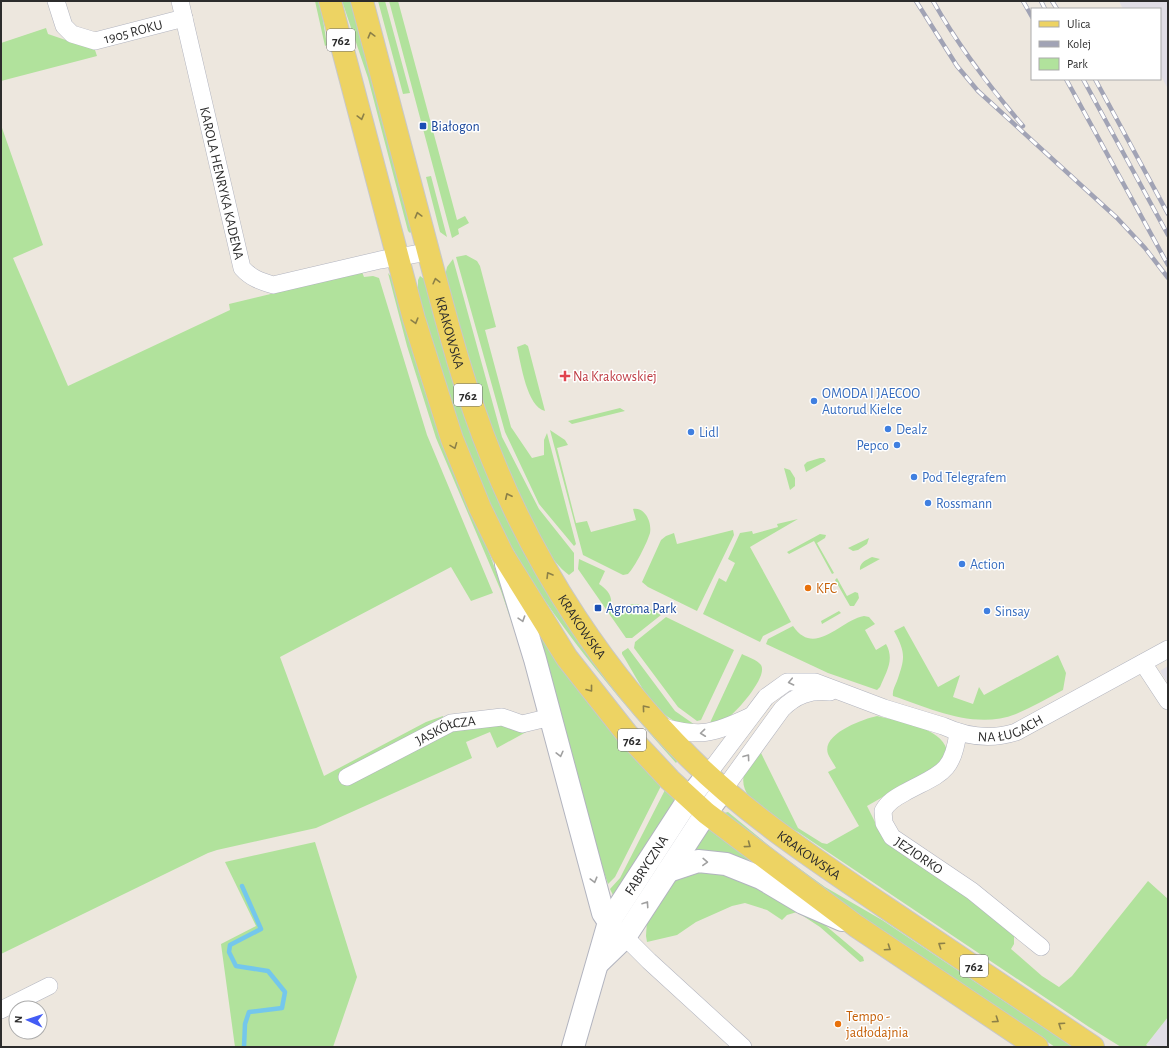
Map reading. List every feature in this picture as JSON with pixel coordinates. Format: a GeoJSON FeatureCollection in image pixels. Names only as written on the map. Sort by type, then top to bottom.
{"type":"FeatureCollection","features":[{"type":"Feature","properties":{"kind":"main road","name":"KRAKOWSKA"},"geometry":{"type":"LineString","coordinates":[[330,1],[397,256],[434,387],[452,439],[480,508],[503,555],[564,653],[582,679],[643,752],[706,813],[856,926],[1037,1047]]}},
{"type":"Feature","properties":{"kind":"main road","name":"KRAKOWSKA"},"geometry":{"type":"LineString","coordinates":[[362,1],[428,252],[466,388],[491,457],[525,532],[570,608],[593,642],[660,726],[708,774],[756,816],[833,872],[1093,1047]]}},
{"type":"Feature","properties":{"kind":"main road"},"geometry":{"type":"LineString","coordinates":[[503,555],[551,717],[603,913],[609,922]]}},
{"type":"Feature","properties":{"kind":"main road","name":"FABRYCZNA"},"geometry":{"type":"LineString","coordinates":[[573,1047],[599,962],[609,922],[690,797],[708,774]]}},
{"type":"Feature","properties":{"kind":"main road","name":"FABRYCZNA"},"geometry":{"type":"LineString","coordinates":[[599,962],[625,937],[724,788]]}},
{"type":"Feature","properties":{"kind":"main road"},"geometry":{"type":"LineString","coordinates":[[668,872],[698,861],[726,864],[760,878],[803,903],[856,926]]}},
{"type":"Feature","properties":{"kind":"street","name":"1905 ROKU"},"geometry":{"type":"LineString","coordinates":[[56,1],[64,26],[72,34],[95,41],[184,18]]}},
{"type":"Feature","properties":{"kind":"street","name":"KAROLA HENRYKA KADENA"},"geometry":{"type":"LineString","coordinates":[[180,1],[242,268],[249,276],[273,285],[397,256],[428,252]]}},
{"type":"Feature","properties":{"kind":"street","name":"NA ŁUGACH"},"geometry":{"type":"LineString","coordinates":[[708,774],[766,697],[787,682],[815,682],[841,693],[944,726],[958,732],[997,737],[1016,732],[1168,649]]}},
{"type":"Feature","properties":{"kind":"street"},"geometry":{"type":"LineString","coordinates":[[1143,663],[1168,701]]}},
{"type":"Feature","properties":{"kind":"street","name":"NA ŁUGACH"},"geometry":{"type":"LineString","coordinates":[[724,788],[782,709],[792,700],[799,695],[821,691],[841,693]]}},
{"type":"Feature","properties":{"kind":"street","name":"NA ŁUGACH"},"geometry":{"type":"LineString","coordinates":[[660,726],[687,733],[703,734],[718,730],[752,715]]}},
{"type":"Feature","properties":{"kind":"street","name":"JASKÓŁCZA"},"geometry":{"type":"LineString","coordinates":[[347,777],[451,722],[502,717],[522,724],[551,717]]}},
{"type":"Feature","properties":{"kind":"street","name":"JEZIORKO"},"geometry":{"type":"LineString","coordinates":[[958,732],[956,749],[951,762],[944,771],[892,799],[883,811],[884,823],[892,837],[972,891],[1042,947]]}},
{"type":"Feature","properties":{"kind":"street"},"geometry":{"type":"LineString","coordinates":[[609,922],[682,992],[743,1047]]}},
{"type":"Feature","properties":{"kind":"street"},"geometry":{"type":"LineString","coordinates":[[1,1010],[49,986]]}},
{"type":"Feature","properties":{"kind":"shaded area"},"geometry":{"type":"Polygon","coordinates":[[[1119,1],[1168,1],[1168,89],[1161,76],[1161,8],[1122,8],[1119,1]]]}},
{"type":"Feature","properties":{"kind":"shaded area"},"geometry":{"type":"Polygon","coordinates":[[[1168,666],[1168,683],[1160,671],[1168,666]]]}},
{"type":"Feature","properties":{"kind":"shaded area"},"geometry":{"type":"Polygon","coordinates":[[[1168,1017],[1168,1047],[1146,1045],[1168,1017]]]}},
{"type":"Feature","properties":{"kind":"green space"},"geometry":{"type":"Polygon","coordinates":[[[315,1],[320,1],[327,45],[325,46],[315,1]]]}},
{"type":"Feature","properties":{"kind":"green space"},"geometry":{"type":"Polygon","coordinates":[[[342,1],[352,1],[412,231],[410,233],[408,231],[368,78],[342,1]]]}},
{"type":"Feature","properties":{"kind":"green space"},"geometry":{"type":"Polygon","coordinates":[[[378,1],[385,1],[410,93],[403,94],[378,1]]]}},
{"type":"Feature","properties":{"kind":"green space"},"geometry":{"type":"Polygon","coordinates":[[[389,1],[398,1],[457,220],[465,216],[469,223],[458,229],[459,234],[452,238],[389,1]]]}},
{"type":"Feature","properties":{"kind":"green space"},"geometry":{"type":"Polygon","coordinates":[[[46,28],[48,34],[95,50],[97,56],[1,81],[1,43],[46,28]]]}},
{"type":"Feature","properties":{"kind":"green space"},"geometry":{"type":"Polygon","coordinates":[[[1,125],[43,245],[13,258],[68,386],[230,310],[229,304],[362,272],[364,277],[373,276],[379,278],[427,435],[493,593],[471,601],[451,567],[280,657],[324,776],[426,722],[443,716],[446,725],[494,720],[528,731],[497,748],[490,732],[466,742],[472,758],[316,828],[208,853],[1,954],[1,125]]]}},
{"type":"Feature","properties":{"kind":"green space"},"geometry":{"type":"Polygon","coordinates":[[[431,176],[447,237],[440,232],[426,177],[431,176]]]}},
{"type":"Feature","properties":{"kind":"green space"},"geometry":{"type":"Polygon","coordinates":[[[466,255],[477,261],[480,266],[496,327],[485,330],[511,427],[532,458],[544,455],[544,440],[547,433],[576,544],[574,546],[539,504],[505,432],[456,257],[466,255]]]}},
{"type":"Feature","properties":{"kind":"green space"},"geometry":{"type":"Polygon","coordinates":[[[453,259],[502,437],[539,509],[574,553],[574,571],[569,575],[550,555],[541,538],[515,484],[491,426],[471,367],[445,276],[447,267],[453,259]]]}},
{"type":"Feature","properties":{"kind":"green space"},"geometry":{"type":"Polygon","coordinates":[[[388,273],[394,280],[429,403],[489,552],[519,644],[501,591],[436,438],[407,346],[388,273]]]}},
{"type":"Feature","properties":{"kind":"green space"},"geometry":{"type":"Polygon","coordinates":[[[420,276],[424,279],[453,381],[469,429],[501,505],[679,759],[676,763],[578,647],[555,616],[514,552],[472,464],[452,407],[418,291],[418,280],[420,276]]]}},
{"type":"Feature","properties":{"kind":"green space"},"geometry":{"type":"Polygon","coordinates":[[[525,344],[528,346],[545,411],[539,408],[534,402],[529,393],[523,374],[517,347],[525,344]]]}},
{"type":"Feature","properties":{"kind":"green space"},"geometry":{"type":"Polygon","coordinates":[[[620,408],[625,411],[572,424],[568,421],[620,408]]]}},
{"type":"Feature","properties":{"kind":"green space"},"geometry":{"type":"Polygon","coordinates":[[[550,430],[565,440],[568,445],[557,448],[576,523],[587,521],[591,532],[636,520],[633,509],[641,510],[647,516],[650,524],[650,533],[640,555],[628,574],[623,575],[583,555],[550,430]]]}},
{"type":"Feature","properties":{"kind":"green space"},"geometry":{"type":"Polygon","coordinates":[[[824,458],[826,461],[806,472],[804,465],[807,462],[824,458]]]}},
{"type":"Feature","properties":{"kind":"green space"},"geometry":{"type":"Polygon","coordinates":[[[784,468],[790,470],[795,478],[795,486],[790,490],[784,468]]]}},
{"type":"Feature","properties":{"kind":"green space"},"geometry":{"type":"Polygon","coordinates":[[[798,519],[750,547],[791,622],[763,636],[760,642],[703,614],[719,578],[726,582],[735,563],[728,559],[740,533],[752,531],[753,534],[778,527],[777,524],[798,519]]]}},
{"type":"Feature","properties":{"kind":"green space"},"geometry":{"type":"Polygon","coordinates":[[[733,530],[734,535],[697,611],[648,587],[642,582],[661,540],[666,536],[674,533],[677,544],[733,530]]]}},
{"type":"Feature","properties":{"kind":"green space"},"geometry":{"type":"Polygon","coordinates":[[[820,534],[826,535],[825,538],[817,543],[834,573],[832,574],[814,541],[789,554],[787,552],[820,534]]]}},
{"type":"Feature","properties":{"kind":"green space"},"geometry":{"type":"Polygon","coordinates":[[[869,538],[867,544],[858,550],[853,551],[848,548],[869,538]]]}},
{"type":"Feature","properties":{"kind":"green space"},"geometry":{"type":"Polygon","coordinates":[[[872,557],[880,559],[860,570],[861,565],[872,557]]]}},
{"type":"Feature","properties":{"kind":"green space"},"geometry":{"type":"Polygon","coordinates":[[[579,559],[605,571],[599,584],[611,597],[610,609],[617,614],[628,605],[638,604],[661,615],[632,638],[626,638],[578,569],[579,559]]]}},
{"type":"Feature","properties":{"kind":"green space"},"geometry":{"type":"Polygon","coordinates":[[[837,578],[847,596],[855,592],[858,593],[859,598],[854,606],[850,606],[835,580],[837,578]]]}},
{"type":"Feature","properties":{"kind":"green space"},"geometry":{"type":"Polygon","coordinates":[[[839,611],[841,613],[822,624],[821,621],[839,611]]]}},
{"type":"Feature","properties":{"kind":"green space"},"geometry":{"type":"Polygon","coordinates":[[[864,616],[869,617],[875,624],[865,630],[876,650],[886,644],[890,655],[889,666],[880,687],[877,690],[828,673],[766,644],[768,639],[793,626],[801,635],[810,638],[819,638],[855,619],[864,616]]]}},
{"type":"Feature","properties":{"kind":"green space"},"geometry":{"type":"Polygon","coordinates":[[[666,617],[734,650],[701,720],[697,721],[678,707],[634,648],[635,642],[666,617]]]}},
{"type":"Feature","properties":{"kind":"green space"},"geometry":{"type":"Polygon","coordinates":[[[904,626],[938,687],[960,675],[953,697],[973,704],[979,687],[984,695],[1058,655],[1066,673],[1063,690],[1016,714],[985,720],[969,719],[938,712],[893,696],[893,690],[903,661],[901,645],[894,631],[904,626]]]}},
{"type":"Feature","properties":{"kind":"green space"},"geometry":{"type":"Polygon","coordinates":[[[539,638],[542,638],[661,786],[615,877],[608,884],[586,819],[539,638]]]}},
{"type":"Feature","properties":{"kind":"green space"},"geometry":{"type":"Polygon","coordinates":[[[628,648],[675,711],[698,727],[684,725],[677,722],[659,710],[645,692],[622,654],[622,652],[628,648]]]}},
{"type":"Feature","properties":{"kind":"green space"},"geometry":{"type":"Polygon","coordinates":[[[742,654],[755,660],[761,665],[762,670],[757,684],[746,700],[730,716],[708,727],[742,654]]]}},
{"type":"Feature","properties":{"kind":"green space"},"geometry":{"type":"Polygon","coordinates":[[[877,716],[918,726],[928,730],[943,742],[947,750],[937,766],[867,806],[880,832],[965,895],[1014,936],[1014,944],[1011,949],[1042,976],[1059,987],[1072,976],[1148,881],[1168,899],[1168,1017],[1146,1045],[1149,1047],[1121,1047],[1089,1027],[798,832],[770,816],[753,801],[747,793],[743,784],[744,774],[760,751],[798,828],[822,843],[827,844],[859,826],[828,772],[836,768],[828,754],[828,747],[831,740],[837,734],[853,724],[877,716]]]}},
{"type":"Feature","properties":{"kind":"green space"},"geometry":{"type":"Polygon","coordinates":[[[666,788],[678,799],[613,895],[610,889],[620,878],[666,788]]]}},
{"type":"Feature","properties":{"kind":"green space"},"geometry":{"type":"Polygon","coordinates":[[[728,812],[778,853],[825,887],[882,920],[1073,1047],[1055,1047],[812,884],[724,813],[728,812]]]}},
{"type":"Feature","properties":{"kind":"green space"},"geometry":{"type":"Polygon","coordinates":[[[708,827],[748,859],[748,860],[691,852],[708,827]]]}},
{"type":"Feature","properties":{"kind":"green space"},"geometry":{"type":"Polygon","coordinates":[[[315,842],[357,977],[333,1047],[235,1047],[221,944],[256,926],[225,862],[315,842]]]}},
{"type":"Feature","properties":{"kind":"green space"},"geometry":{"type":"Polygon","coordinates":[[[721,869],[813,915],[863,957],[864,961],[860,962],[820,927],[797,912],[787,915],[782,920],[767,910],[745,903],[732,906],[696,922],[677,935],[647,942],[647,920],[671,882],[689,871],[721,869]]]}},
{"type":"Feature","properties":{"kind":"waterway"},"geometry":{"type":"LineString","coordinates":[[242,886],[261,929],[230,945],[229,952],[236,966],[268,971],[285,992],[282,1008],[249,1012],[245,1024],[244,1047]]}},
{"type":"Feature","properties":{"kind":"railway"},"geometry":{"type":"LineString","coordinates":[[916,1],[957,66],[978,91],[1117,218],[1145,248],[1168,278]]}},
{"type":"Feature","properties":{"kind":"railway"},"geometry":{"type":"LineString","coordinates":[[933,1],[953,34],[975,65],[1023,126]]}},
{"type":"Feature","properties":{"kind":"railway"},"geometry":{"type":"LineString","coordinates":[[1023,1],[1031,15]]}},
{"type":"Feature","properties":{"kind":"railway"},"geometry":{"type":"LineString","coordinates":[[1041,1],[1044,8]]}},
{"type":"Feature","properties":{"kind":"railway"},"geometry":{"type":"LineString","coordinates":[[1052,1],[1056,8]]}},
{"type":"Feature","properties":{"kind":"railway"},"geometry":{"type":"LineString","coordinates":[[1067,80],[1168,265]]}},
{"type":"Feature","properties":{"kind":"railway"},"geometry":{"type":"LineString","coordinates":[[1084,80],[1168,235]]}},
{"type":"Feature","properties":{"kind":"railway"},"geometry":{"type":"LineString","coordinates":[[1096,80],[1168,214]]}},
{"type":"Feature","properties":{"kind":"place","name":"Białogon"},"geometry":{"type":"Point","coordinates":[423,126]}},
{"type":"Feature","properties":{"kind":"place","name":"Na Krakowskiej"},"geometry":{"type":"Point","coordinates":[565,376]}},
{"type":"Feature","properties":{"kind":"place","name":"OMODA I JAECOO Autorud Kielce"},"geometry":{"type":"Point","coordinates":[814,401]}},
{"type":"Feature","properties":{"kind":"place","name":"Dealz"},"geometry":{"type":"Point","coordinates":[888,429]}},
{"type":"Feature","properties":{"kind":"place","name":"Lidl"},"geometry":{"type":"Point","coordinates":[691,432]}},
{"type":"Feature","properties":{"kind":"place","name":"Pepco"},"geometry":{"type":"Point","coordinates":[897,445]}},
{"type":"Feature","properties":{"kind":"place","name":"Pod Telegrafem"},"geometry":{"type":"Point","coordinates":[914,477]}},
{"type":"Feature","properties":{"kind":"place","name":"Rossmann"},"geometry":{"type":"Point","coordinates":[928,503]}},
{"type":"Feature","properties":{"kind":"place","name":"Action"},"geometry":{"type":"Point","coordinates":[962,564]}},
{"type":"Feature","properties":{"kind":"place","name":"KFC"},"geometry":{"type":"Point","coordinates":[808,588]}},
{"type":"Feature","properties":{"kind":"place","name":"Agroma Park"},"geometry":{"type":"Point","coordinates":[598,608]}},
{"type":"Feature","properties":{"kind":"place","name":"Sinsay"},"geometry":{"type":"Point","coordinates":[987,611]}},
{"type":"Feature","properties":{"kind":"place","name":"Tempo - jadłodajnia"},"geometry":{"type":"Point","coordinates":[838,1024]}}]}
